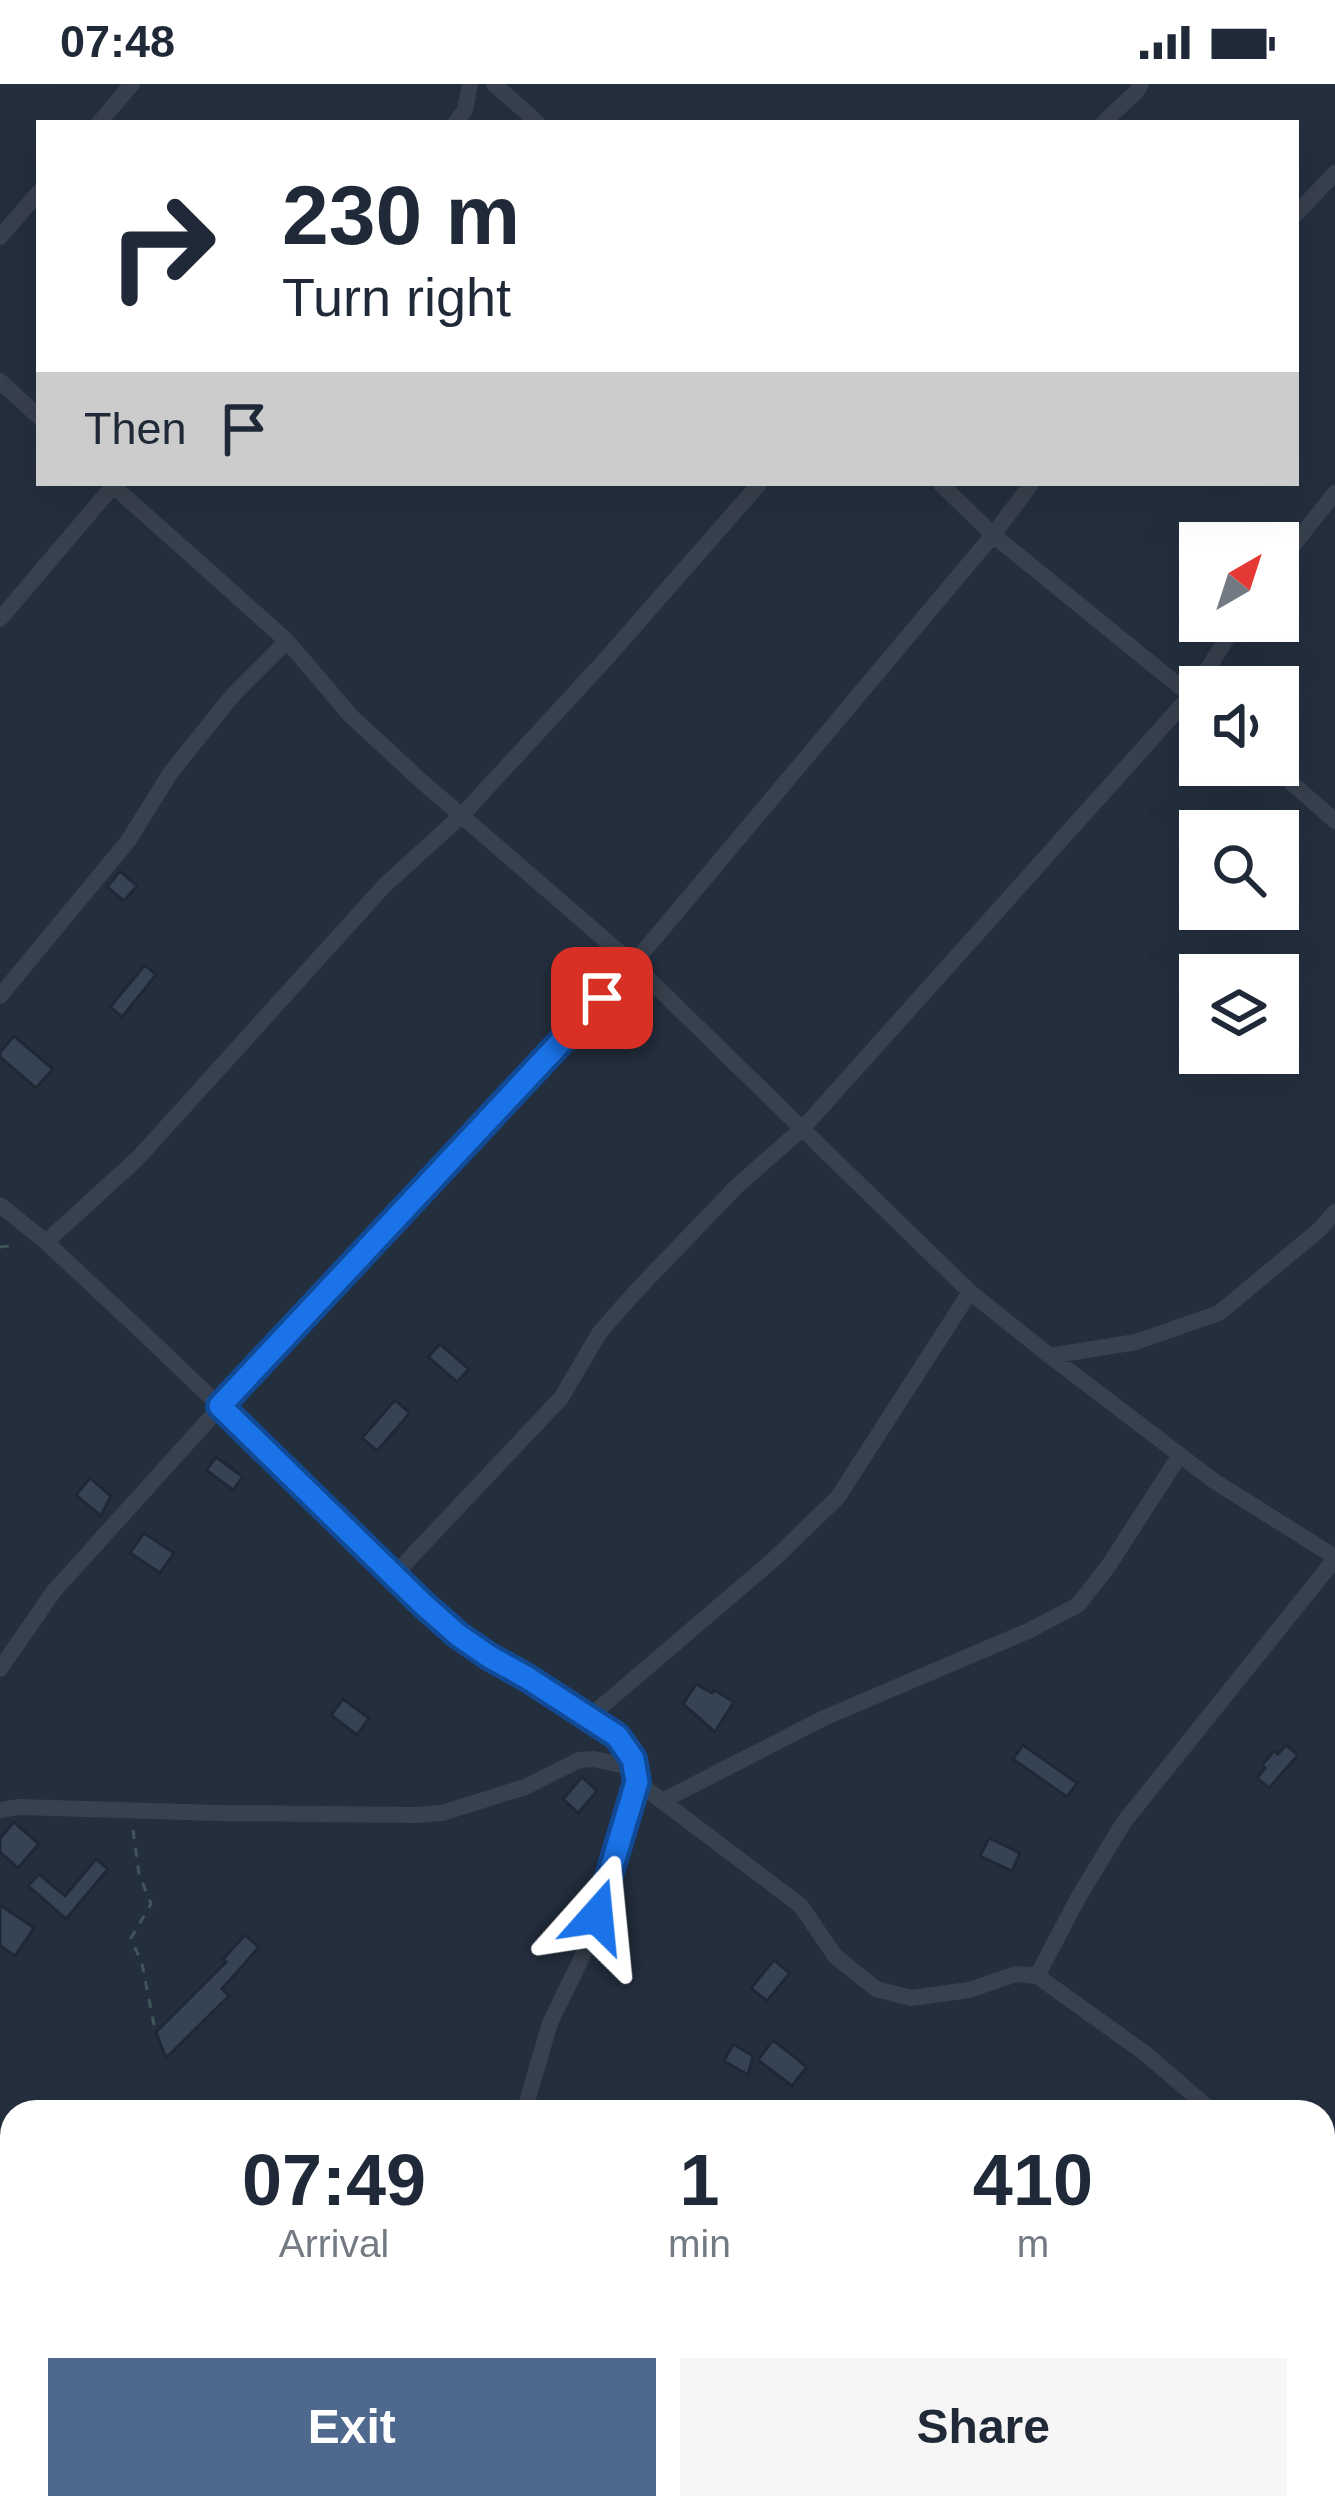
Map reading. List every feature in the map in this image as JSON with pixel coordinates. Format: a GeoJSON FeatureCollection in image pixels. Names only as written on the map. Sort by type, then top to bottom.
{"type":"FeatureCollection","features":[{"type":"Feature","properties":{"kind":"street"},"geometry":{"type":"LineString","coordinates":[[102,120],[132,84]]}},
{"type":"Feature","properties":{"kind":"street"},"geometry":{"type":"LineString","coordinates":[[457,120],[465,110],[470,84]]}},
{"type":"Feature","properties":{"kind":"street"},"geometry":{"type":"LineString","coordinates":[[494,84],[535,120]]}},
{"type":"Feature","properties":{"kind":"street"},"geometry":{"type":"LineString","coordinates":[[1106,120],[1142,84]]}},
{"type":"Feature","properties":{"kind":"street"},"geometry":{"type":"LineString","coordinates":[[1299,211],[1335,173]]}},
{"type":"Feature","properties":{"kind":"street"},"geometry":{"type":"LineString","coordinates":[[0,237],[36,195]]}},
{"type":"Feature","properties":{"kind":"street"},"geometry":{"type":"LineString","coordinates":[[0,381],[36,414]]}},
{"type":"Feature","properties":{"kind":"street"},"geometry":{"type":"LineString","coordinates":[[46,1241],[138,1158],[384,886],[463,814],[757,486]]}},
{"type":"Feature","properties":{"kind":"street"},"geometry":{"type":"LineString","coordinates":[[943,486],[993,535],[1179,685]]}},
{"type":"Feature","properties":{"kind":"street"},"geometry":{"type":"LineString","coordinates":[[0,1669],[55,1591],[220,1406],[634,964],[1031,486]]}},
{"type":"Feature","properties":{"kind":"street"},"geometry":{"type":"LineString","coordinates":[[0,619],[121,487],[286,641],[350,716],[634,964],[970,1292],[1214,1480],[1335,1558],[1124,1822],[1037,1976]]}},
{"type":"Feature","properties":{"kind":"street"},"geometry":{"type":"LineString","coordinates":[[1299,538],[1335,493]]}},
{"type":"Feature","properties":{"kind":"street"},"geometry":{"type":"LineString","coordinates":[[0,996],[128,841],[171,772],[233,695],[286,641]]}},
{"type":"Feature","properties":{"kind":"street"},"geometry":{"type":"LineString","coordinates":[[394,1575],[561,1398],[599,1332],[639,1288],[737,1186],[803,1128],[1179,718]]}},
{"type":"Feature","properties":{"kind":"street"},"geometry":{"type":"LineString","coordinates":[[1295,786],[1335,821]]}},
{"type":"Feature","properties":{"kind":"street"},"geometry":{"type":"LineString","coordinates":[[0,1205],[46,1241],[458,1635],[617,1736],[633,1759],[636,1775],[586,1949],[550,2024],[528,2100]]}},
{"type":"Feature","properties":{"kind":"street"},"geometry":{"type":"LineString","coordinates":[[1050,1356],[1136,1342],[1220,1313],[1335,1212]]}},
{"type":"Feature","properties":{"kind":"street"},"geometry":{"type":"LineString","coordinates":[[588,1718],[773,1560],[838,1497],[970,1292]]}},
{"type":"Feature","properties":{"kind":"street"},"geometry":{"type":"LineString","coordinates":[[664,1800],[824,1718],[1078,1605],[1180,1455]]}},
{"type":"Feature","properties":{"kind":"street"},"geometry":{"type":"LineString","coordinates":[[0,1810],[442,1813],[525,1787],[579,1760],[594,1759],[636,1775],[802,1906],[835,1956],[876,1989],[911,1998],[969,1990],[1016,1974],[1037,1976],[1146,2054],[1199,2100]]}},
{"type":"Feature","properties":{"kind":"path"},"geometry":{"type":"LineString","coordinates":[[130,1810],[139,1874],[151,1904],[131,1938],[142,1964],[154,2025]]}},
{"type":"Feature","properties":{"kind":"building"},"geometry":{"type":"Polygon","coordinates":[[[120,871],[137,886],[124,901],[107,887],[120,871]]]}},
{"type":"Feature","properties":{"kind":"building"},"geometry":{"type":"Polygon","coordinates":[[[145,965],[156,975],[122,1017],[110,1007],[145,965]]]}},
{"type":"Feature","properties":{"kind":"building"},"geometry":{"type":"Polygon","coordinates":[[[14,1036],[53,1069],[36,1088],[0,1057],[14,1036]]]}},
{"type":"Feature","properties":{"kind":"building"},"geometry":{"type":"Polygon","coordinates":[[[440,1344],[469,1369],[457,1382],[428,1357],[440,1344]]]}},
{"type":"Feature","properties":{"kind":"building"},"geometry":{"type":"Polygon","coordinates":[[[395,1400],[410,1413],[377,1451],[362,1438],[395,1400]]]}},
{"type":"Feature","properties":{"kind":"building"},"geometry":{"type":"Polygon","coordinates":[[[216,1457],[243,1477],[233,1490],[206,1470],[216,1457]]]}},
{"type":"Feature","properties":{"kind":"building"},"geometry":{"type":"Polygon","coordinates":[[[90,1478],[111,1496],[101,1516],[76,1495],[90,1478]]]}},
{"type":"Feature","properties":{"kind":"building"},"geometry":{"type":"Polygon","coordinates":[[[144,1533],[174,1553],[160,1573],[130,1553],[144,1533]]]}},
{"type":"Feature","properties":{"kind":"building"},"geometry":{"type":"Polygon","coordinates":[[[696,1684],[734,1702],[715,1732],[683,1704],[696,1684]]]}},
{"type":"Feature","properties":{"kind":"building"},"geometry":{"type":"Polygon","coordinates":[[[343,1699],[369,1718],[357,1735],[331,1715],[343,1699]]]}},
{"type":"Feature","properties":{"kind":"building"},"geometry":{"type":"Polygon","coordinates":[[[1023,1745],[1077,1783],[1067,1797],[1013,1759],[1023,1745]]]}},
{"type":"Feature","properties":{"kind":"building"},"geometry":{"type":"Polygon","coordinates":[[[1286,1745],[1298,1755],[1269,1788],[1257,1778],[1265,1768],[1262,1765],[1286,1745]]]}},
{"type":"Feature","properties":{"kind":"building"},"geometry":{"type":"Polygon","coordinates":[[[582,1777],[597,1791],[578,1813],[563,1799],[582,1777]]]}},
{"type":"Feature","properties":{"kind":"building"},"geometry":{"type":"Polygon","coordinates":[[[14,1822],[39,1844],[18,1868],[0,1852],[0,1838],[14,1822]]]}},
{"type":"Feature","properties":{"kind":"building"},"geometry":{"type":"Polygon","coordinates":[[[989,1838],[1020,1853],[1012,1871],[980,1856],[989,1838]]]}},
{"type":"Feature","properties":{"kind":"building"},"geometry":{"type":"Polygon","coordinates":[[[96,1859],[108,1869],[66,1919],[28,1886],[39,1874],[65,1896],[96,1859]]]}},
{"type":"Feature","properties":{"kind":"building"},"geometry":{"type":"Polygon","coordinates":[[[0,1905],[34,1928],[15,1956],[0,1946],[0,1905]]]}},
{"type":"Feature","properties":{"kind":"building"},"geometry":{"type":"Polygon","coordinates":[[[245,1935],[259,1947],[222,1989],[229,1996],[166,2058],[156,2032],[226,1962],[223,1959],[245,1935]]]}},
{"type":"Feature","properties":{"kind":"building"},"geometry":{"type":"Polygon","coordinates":[[[774,1960],[790,1973],[767,2001],[751,1988],[774,1960]]]}},
{"type":"Feature","properties":{"kind":"building"},"geometry":{"type":"Polygon","coordinates":[[[773,2040],[807,2067],[792,2086],[758,2060],[773,2040]]]}},
{"type":"Feature","properties":{"kind":"building"},"geometry":{"type":"Polygon","coordinates":[[[733,2044],[753,2056],[748,2075],[724,2061],[733,2044]]]}},
{"type":"Feature","properties":{"kind":"route"},"geometry":{"type":"LineString","coordinates":[[597,1916],[637,1782],[633,1759],[617,1736],[458,1635],[220,1406],[602,998]]}}]}
